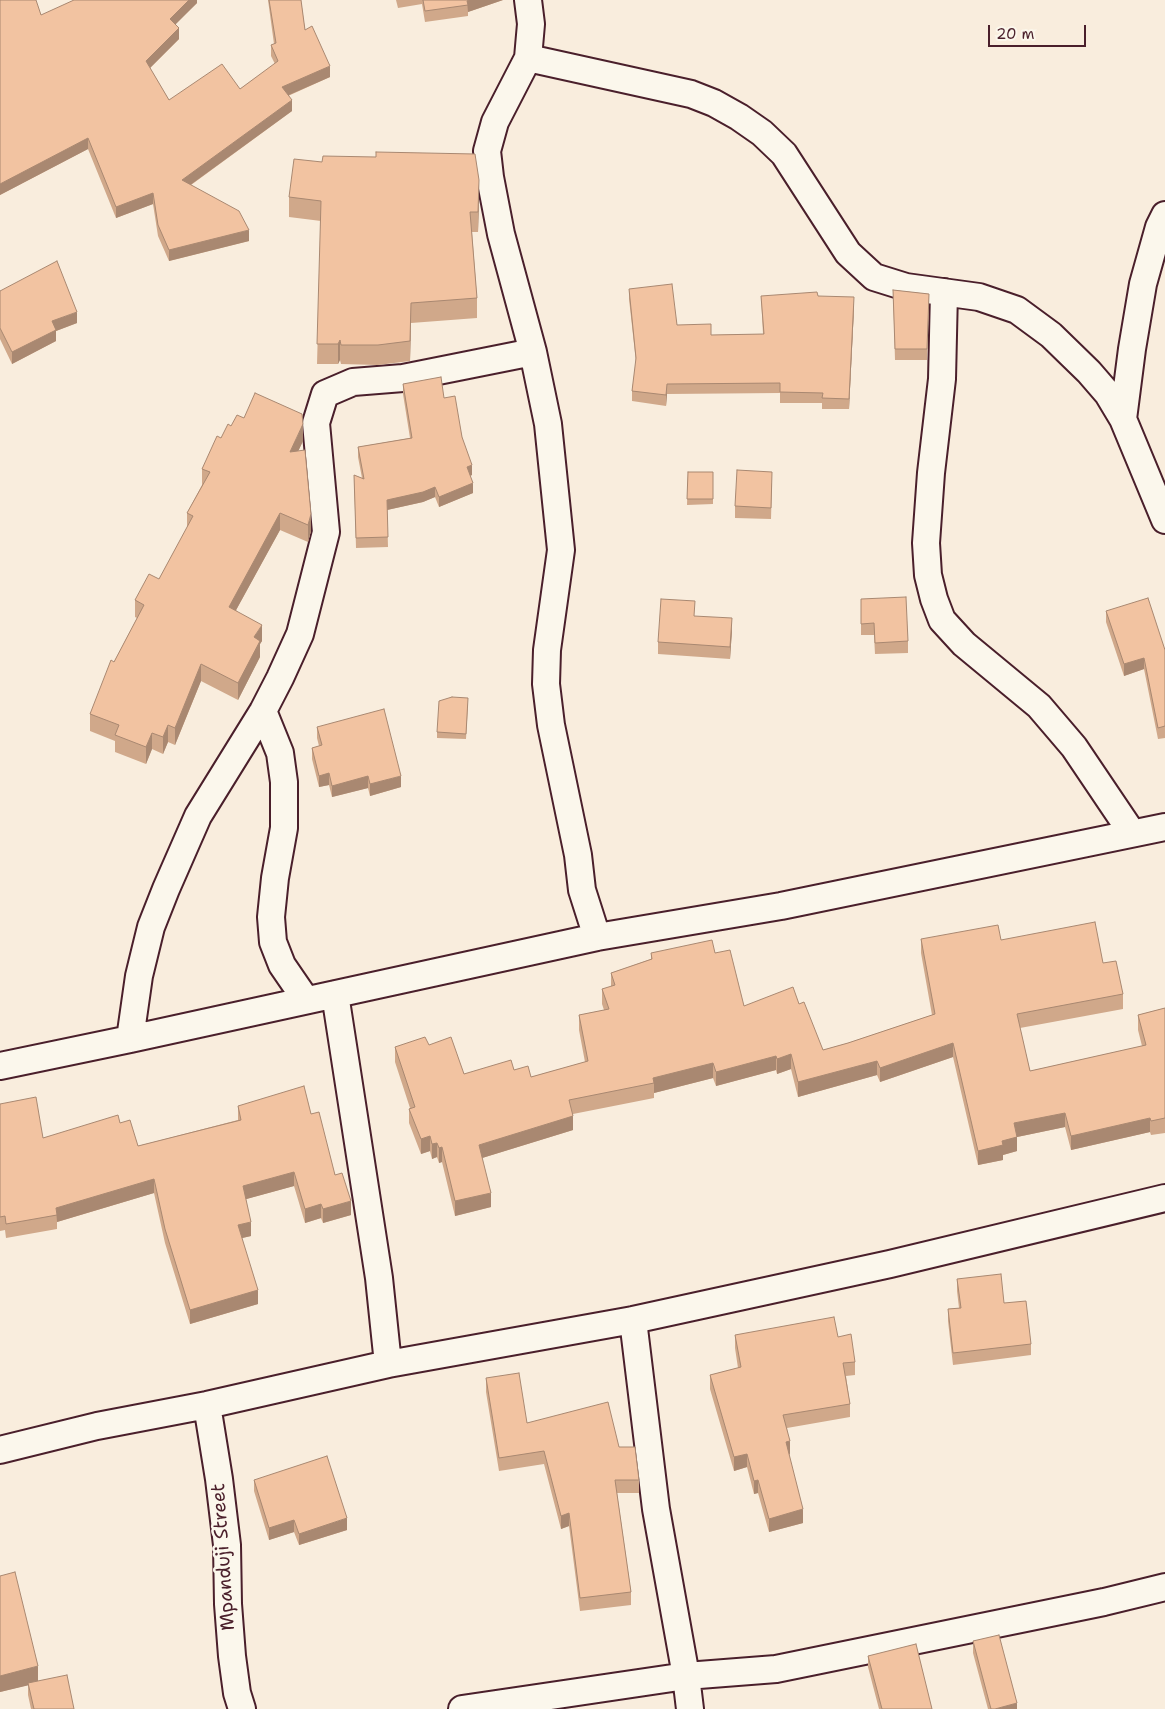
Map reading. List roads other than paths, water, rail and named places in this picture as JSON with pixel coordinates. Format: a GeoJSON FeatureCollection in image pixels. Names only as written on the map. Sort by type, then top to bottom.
{"type":"FeatureCollection","features":[{"type":"Feature","properties":{"kind":"street"},"geometry":{"type":"LineString","coordinates":[[528,0],[531,24],[528,58],[495,122],[487,151],[501,234],[533,352],[548,424],[560,550],[547,650],[546,684],[559,769],[578,855],[582,890],[597,937]]}},
{"type":"Feature","properties":{"kind":"street"},"geometry":{"type":"LineString","coordinates":[[528,58],[691,94],[714,102],[762,133],[784,154],[848,253],[874,277],[906,287],[979,297],[1017,310],[1051,335],[1108,394],[1123,419],[1165,520]]}},
{"type":"Feature","properties":{"kind":"street"},"geometry":{"type":"LineString","coordinates":[[1123,419],[1143,284],[1159,226],[1165,216]]}},
{"type":"Feature","properties":{"kind":"street"},"geometry":{"type":"LineString","coordinates":[[944,292],[942,379],[931,473],[926,543],[928,575],[934,599],[942,620],[964,644],[1039,706],[1074,747],[1132,833]]}},
{"type":"Feature","properties":{"kind":"street"},"geometry":{"type":"LineString","coordinates":[[130,1040],[139,976],[151,927],[166,889],[198,816],[263,711],[300,634],[326,532],[316,422],[325,394],[353,382],[403,378],[533,352]]}},
{"type":"Feature","properties":{"kind":"street"},"geometry":{"type":"LineString","coordinates":[[263,711],[280,753],[284,782],[284,828],[275,878],[271,916],[273,942],[282,965],[306,1000]]}},
{"type":"Feature","properties":{"kind":"street"},"geometry":{"type":"LineString","coordinates":[[0,1066],[130,1040],[597,937],[781,906],[1164,828]]}},
{"type":"Feature","properties":{"kind":"street"},"geometry":{"type":"LineString","coordinates":[[335,994],[378,1269],[388,1364]]}},
{"type":"Feature","properties":{"kind":"street"},"geometry":{"type":"LineString","coordinates":[[0,1450],[97,1426],[207,1405],[388,1364],[633,1320],[890,1264],[1165,1198]]}},
{"type":"Feature","properties":{"kind":"street"},"geometry":{"type":"LineString","coordinates":[[633,1320],[656,1509],[686,1676],[690,1709]]}},
{"type":"Feature","properties":{"kind":"street","name":"Mpanduji Street"},"geometry":{"type":"LineString","coordinates":[[207,1405],[227,1545],[232,1656],[237,1693],[242,1709]]}},
{"type":"Feature","properties":{"kind":"street"},"geometry":{"type":"LineString","coordinates":[[462,1709],[686,1676],[785,1667],[1104,1602],[1165,1586]]}}]}
